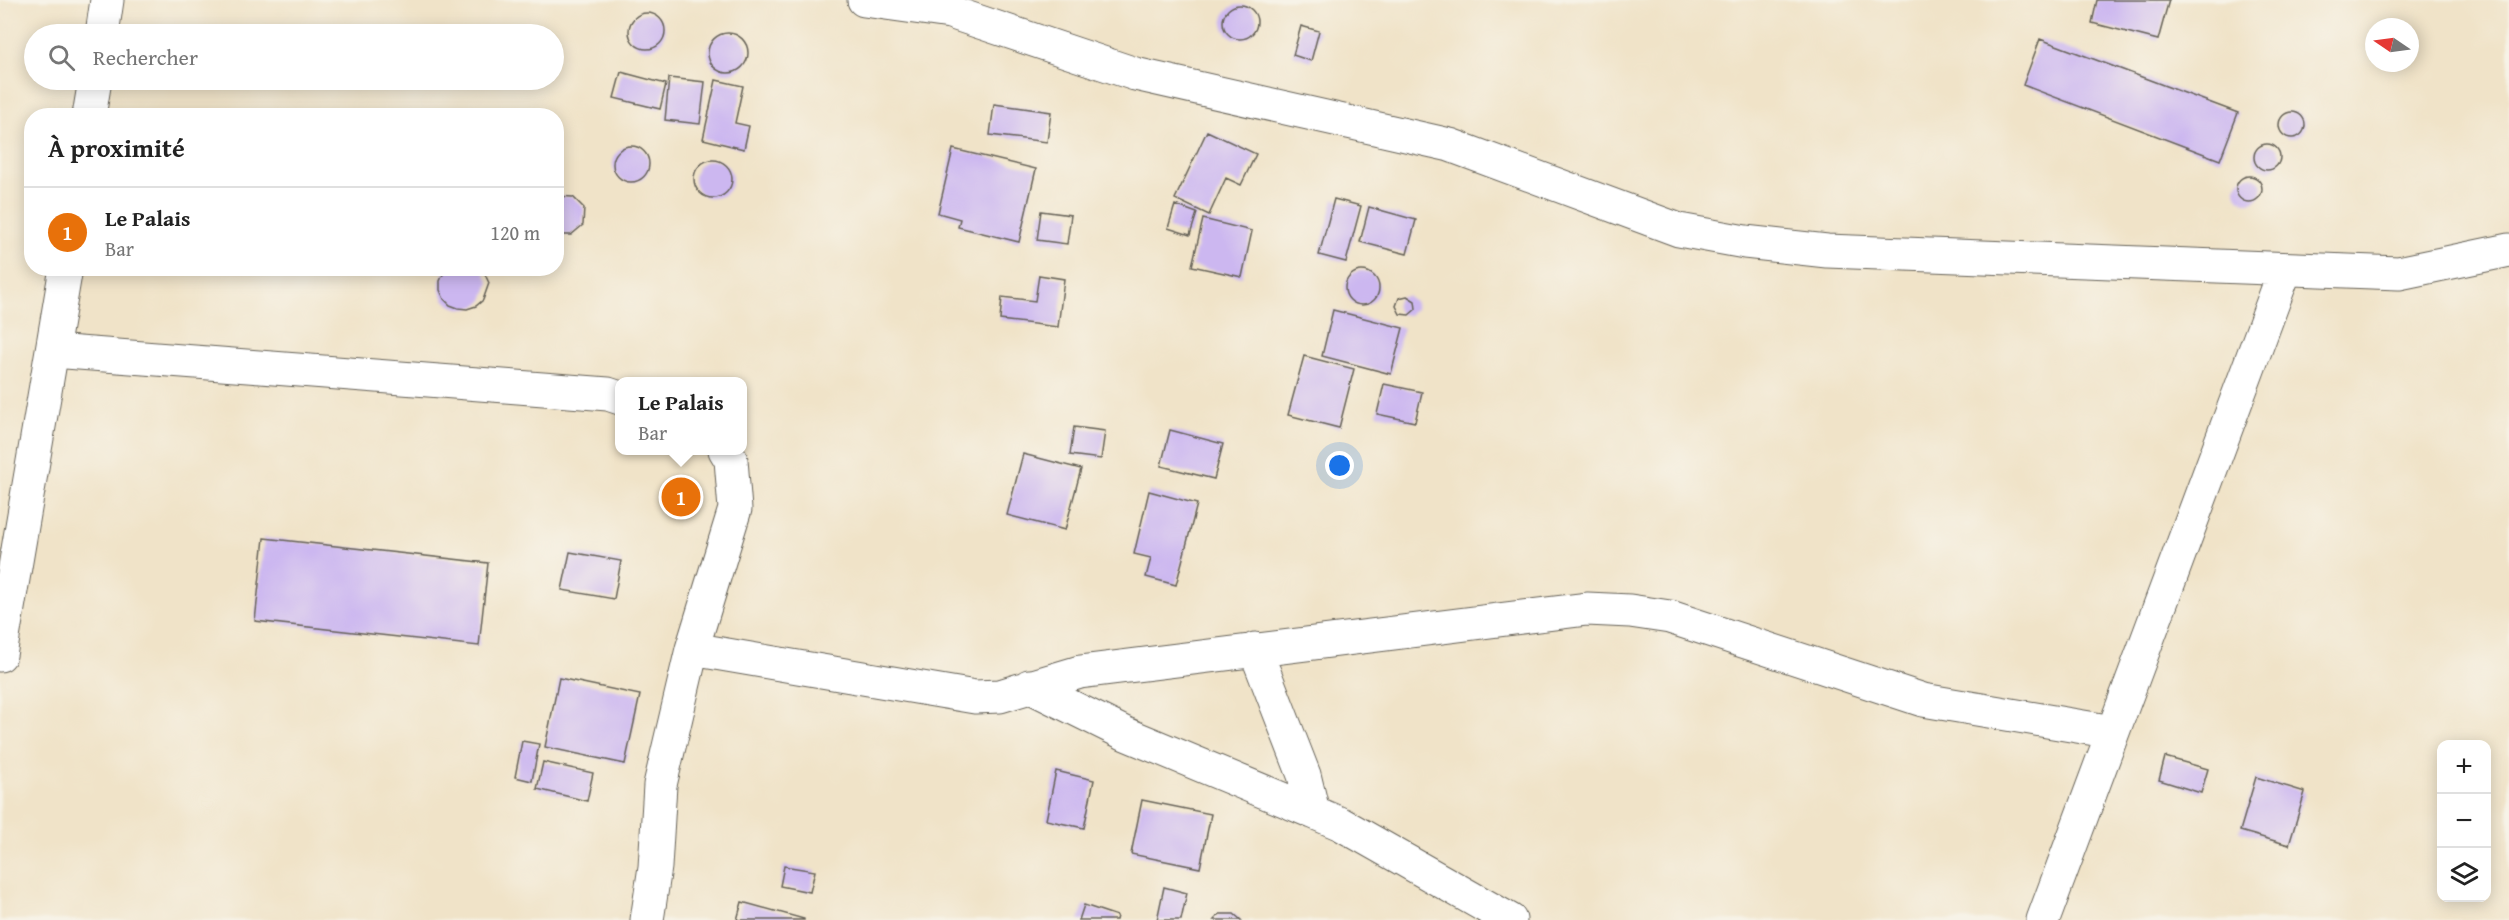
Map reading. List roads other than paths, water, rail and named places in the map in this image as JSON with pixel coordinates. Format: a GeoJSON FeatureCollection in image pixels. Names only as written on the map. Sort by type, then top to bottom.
{"type":"FeatureCollection","features":[{"type":"Feature","properties":{"kind":"main road"},"geometry":{"type":"LineString","coordinates":[[103,24],[107,0]]}},
{"type":"Feature","properties":{"kind":"main road"},"geometry":{"type":"LineString","coordinates":[[864,0],[950,12],[1135,74],[1450,145],[1679,230],[1745,242],[1827,251],[2399,273],[2509,250]]}},
{"type":"Feature","properties":{"kind":"main road"},"geometry":{"type":"LineString","coordinates":[[90,108],[93,90]]}},
{"type":"Feature","properties":{"kind":"main road"},"geometry":{"type":"LineString","coordinates":[[2043,920],[2285,270]]}},
{"type":"Feature","properties":{"kind":"main road"},"geometry":{"type":"LineString","coordinates":[[0,655],[5,597],[53,351],[65,276]]}},
{"type":"Feature","properties":{"kind":"main road"},"geometry":{"type":"LineString","coordinates":[[53,351],[615,396]]}},
{"type":"Feature","properties":{"kind":"main road"},"geometry":{"type":"LineString","coordinates":[[647,920],[654,867],[660,785],[692,649],[735,509],[731,460],[728,455]]}},
{"type":"Feature","properties":{"kind":"main road"},"geometry":{"type":"LineString","coordinates":[[692,649],[975,697],[1000,696],[1080,672],[1587,609],[1630,610],[1670,617],[1923,700],[2113,732]]}},
{"type":"Feature","properties":{"kind":"main road"},"geometry":{"type":"LineString","coordinates":[[1255,649],[1304,775],[1313,812]]}},
{"type":"Feature","properties":{"kind":"main road"},"geometry":{"type":"LineString","coordinates":[[1029,686],[1126,734],[1341,824],[1510,920]]}},
{"type":"Feature","properties":{"kind":"place","name":"Le Palais"},"geometry":{"type":"Point","coordinates":[681,497]}}]}
